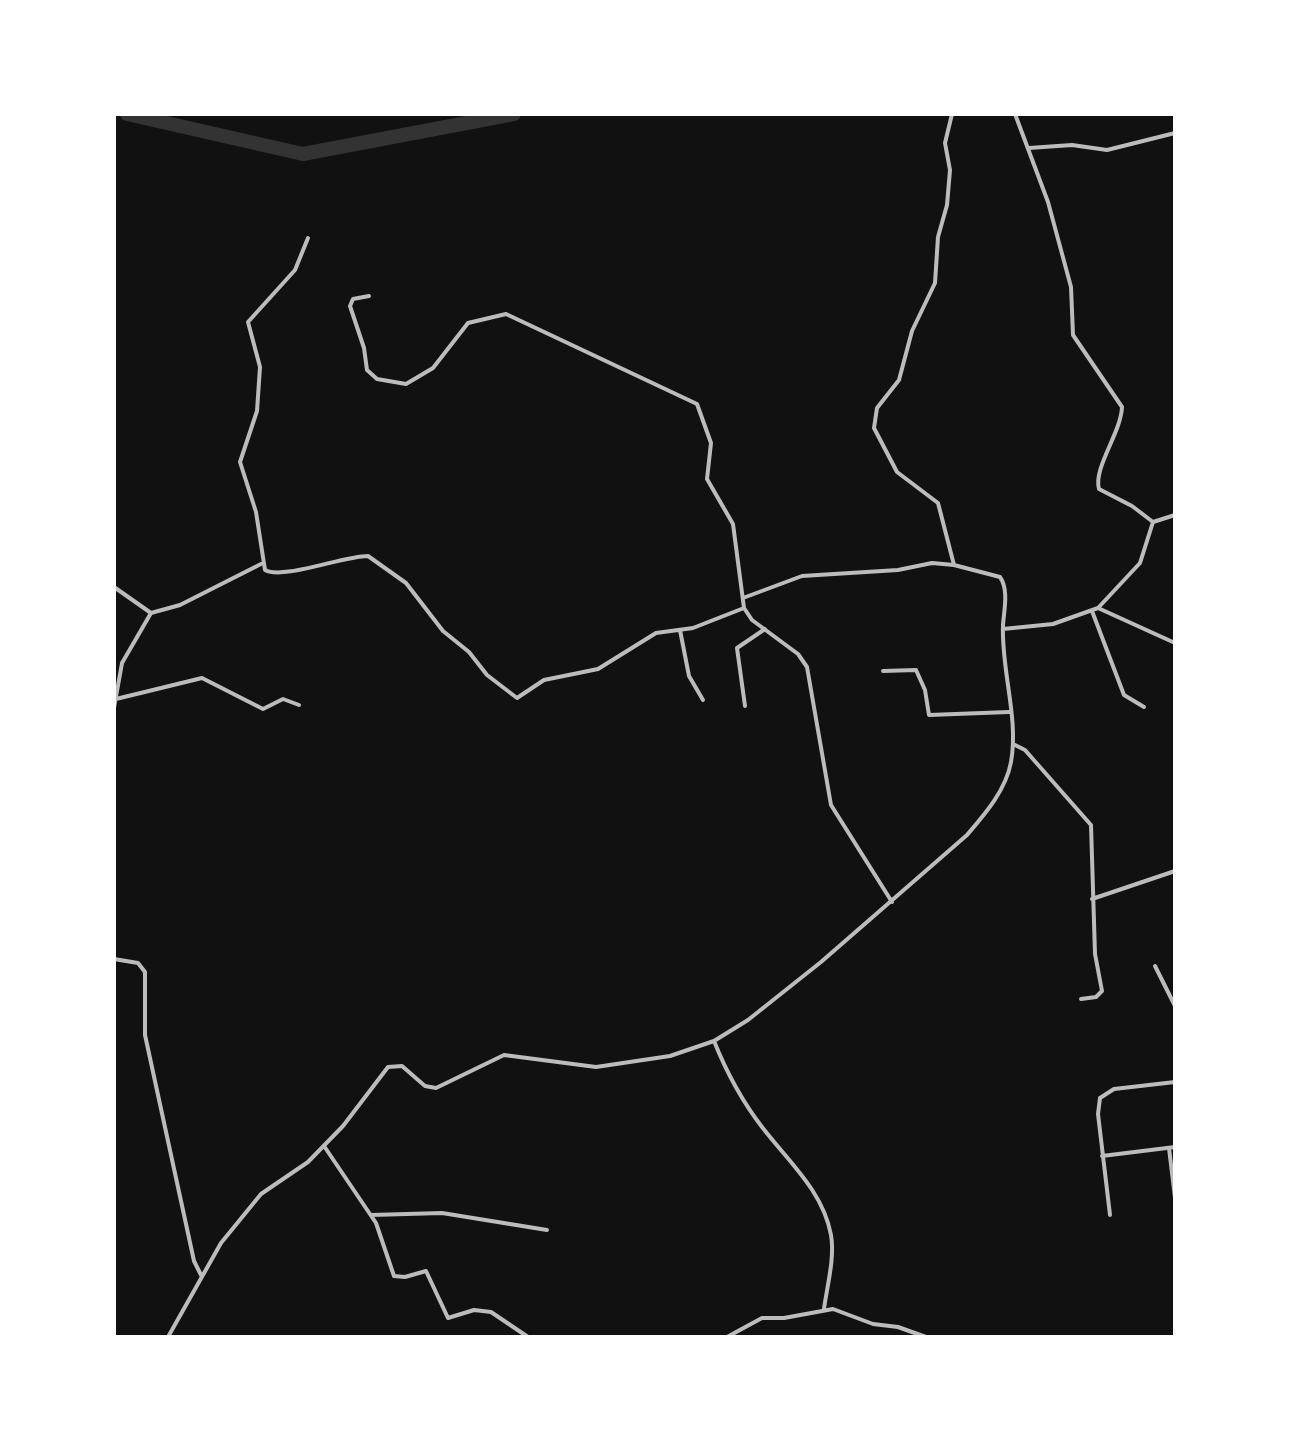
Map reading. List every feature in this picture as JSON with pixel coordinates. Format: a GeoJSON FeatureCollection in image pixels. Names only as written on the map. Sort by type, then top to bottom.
{"type":"FeatureCollection","features":[{"type":"Feature","properties":{"kind":"street"},"geometry":{"type":"LineString","coordinates":[[952,114],[945,143],[950,170],[947,205],[938,237],[935,283],[912,331],[899,380],[877,408],[874,428],[897,472],[938,503],[954,565]]}},
{"type":"Feature","properties":{"kind":"street"},"geometry":{"type":"LineString","coordinates":[[1015,114],[1048,202],[1071,287],[1073,335],[1122,407],[1119,430],[1098,475],[1099,489],[1132,506],[1153,522]]}},
{"type":"Feature","properties":{"kind":"street"},"geometry":{"type":"LineString","coordinates":[[1029,148],[1072,145],[1107,150],[1175,133]]}},
{"type":"Feature","properties":{"kind":"street"},"geometry":{"type":"LineString","coordinates":[[308,238],[295,270],[248,322],[259,358],[258,395],[255,419],[240,462],[256,512],[261,564],[274,574],[340,558],[368,556],[406,583],[443,631],[469,652],[487,675],[517,698],[544,680],[598,669],[656,633],[721,619],[744,608]]}},
{"type":"Feature","properties":{"kind":"street"},"geometry":{"type":"LineString","coordinates":[[369,296],[353,299],[350,306],[364,348],[367,370],[377,379],[397,385],[422,376],[468,323],[506,314],[697,404],[711,443],[707,479],[733,524],[744,608],[798,654],[807,667],[831,805],[892,902]]}},
{"type":"Feature","properties":{"kind":"street"},"geometry":{"type":"LineString","coordinates":[[1153,522],[1175,515]]}},
{"type":"Feature","properties":{"kind":"street"},"geometry":{"type":"LineString","coordinates":[[1003,629],[1053,624],[1098,608],[1140,563],[1153,522]]}},
{"type":"Feature","properties":{"kind":"street"},"geometry":{"type":"LineString","coordinates":[[114,708],[122,663],[151,613],[180,605],[261,564]]}},
{"type":"Feature","properties":{"kind":"street"},"geometry":{"type":"LineString","coordinates":[[177,1337],[169,1336],[221,1243],[261,1194],[324,1146],[388,1067],[408,1068],[425,1086],[436,1088],[504,1055],[596,1067],[670,1056],[714,1041],[748,1020],[892,902],[982,818],[1006,781],[1013,744],[1003,629],[1005,589],[1000,577],[954,565],[810,575],[743,598]]}},
{"type":"Feature","properties":{"kind":"street"},"geometry":{"type":"LineString","coordinates":[[114,587],[151,613]]}},
{"type":"Feature","properties":{"kind":"street"},"geometry":{"type":"LineString","coordinates":[[1098,608],[1175,643]]}},
{"type":"Feature","properties":{"kind":"street"},"geometry":{"type":"LineString","coordinates":[[1092,611],[1124,695],[1144,707]]}},
{"type":"Feature","properties":{"kind":"street"},"geometry":{"type":"LineString","coordinates":[[745,706],[737,648],[765,629]]}},
{"type":"Feature","properties":{"kind":"street"},"geometry":{"type":"LineString","coordinates":[[680,630],[689,676],[703,700]]}},
{"type":"Feature","properties":{"kind":"street"},"geometry":{"type":"LineString","coordinates":[[883,671],[916,670],[927,696],[929,715],[1009,712]]}},
{"type":"Feature","properties":{"kind":"street"},"geometry":{"type":"LineString","coordinates":[[116,699],[202,678],[263,709],[283,699],[299,705]]}},
{"type":"Feature","properties":{"kind":"street"},"geometry":{"type":"LineString","coordinates":[[1013,744],[1025,750],[1091,825],[1095,954],[1102,991],[1096,997],[1081,999]]}},
{"type":"Feature","properties":{"kind":"street"},"geometry":{"type":"LineString","coordinates":[[1092,899],[1175,871]]}},
{"type":"Feature","properties":{"kind":"street"},"geometry":{"type":"LineString","coordinates":[[114,959],[138,963],[145,972],[145,1035],[194,1261],[201,1275]]}},
{"type":"Feature","properties":{"kind":"street"},"geometry":{"type":"LineString","coordinates":[[1155,966],[1175,1006]]}},
{"type":"Feature","properties":{"kind":"street"},"geometry":{"type":"LineString","coordinates":[[714,1041],[728,1073],[760,1125],[808,1182],[828,1223],[832,1251],[824,1309]]}},
{"type":"Feature","properties":{"kind":"street"},"geometry":{"type":"LineString","coordinates":[[1110,1215],[1098,1114],[1100,1098],[1114,1089],[1175,1082]]}},
{"type":"Feature","properties":{"kind":"street"},"geometry":{"type":"LineString","coordinates":[[324,1146],[371,1215],[394,1276],[405,1277],[426,1271],[448,1318],[474,1310],[491,1312],[528,1337]]}},
{"type":"Feature","properties":{"kind":"street"},"geometry":{"type":"LineString","coordinates":[[1102,1156],[1172,1148],[1175,1198]]}},
{"type":"Feature","properties":{"kind":"street"},"geometry":{"type":"LineString","coordinates":[[371,1215],[442,1213],[547,1230]]}},
{"type":"Feature","properties":{"kind":"street"},"geometry":{"type":"LineString","coordinates":[[727,1337],[762,1318],[784,1318],[824,1309],[926,1337]]}},
{"type":"Feature","properties":{"kind":"waterway"},"geometry":{"type":"LineString","coordinates":[[127,114],[303,154],[514,114]]}}]}
